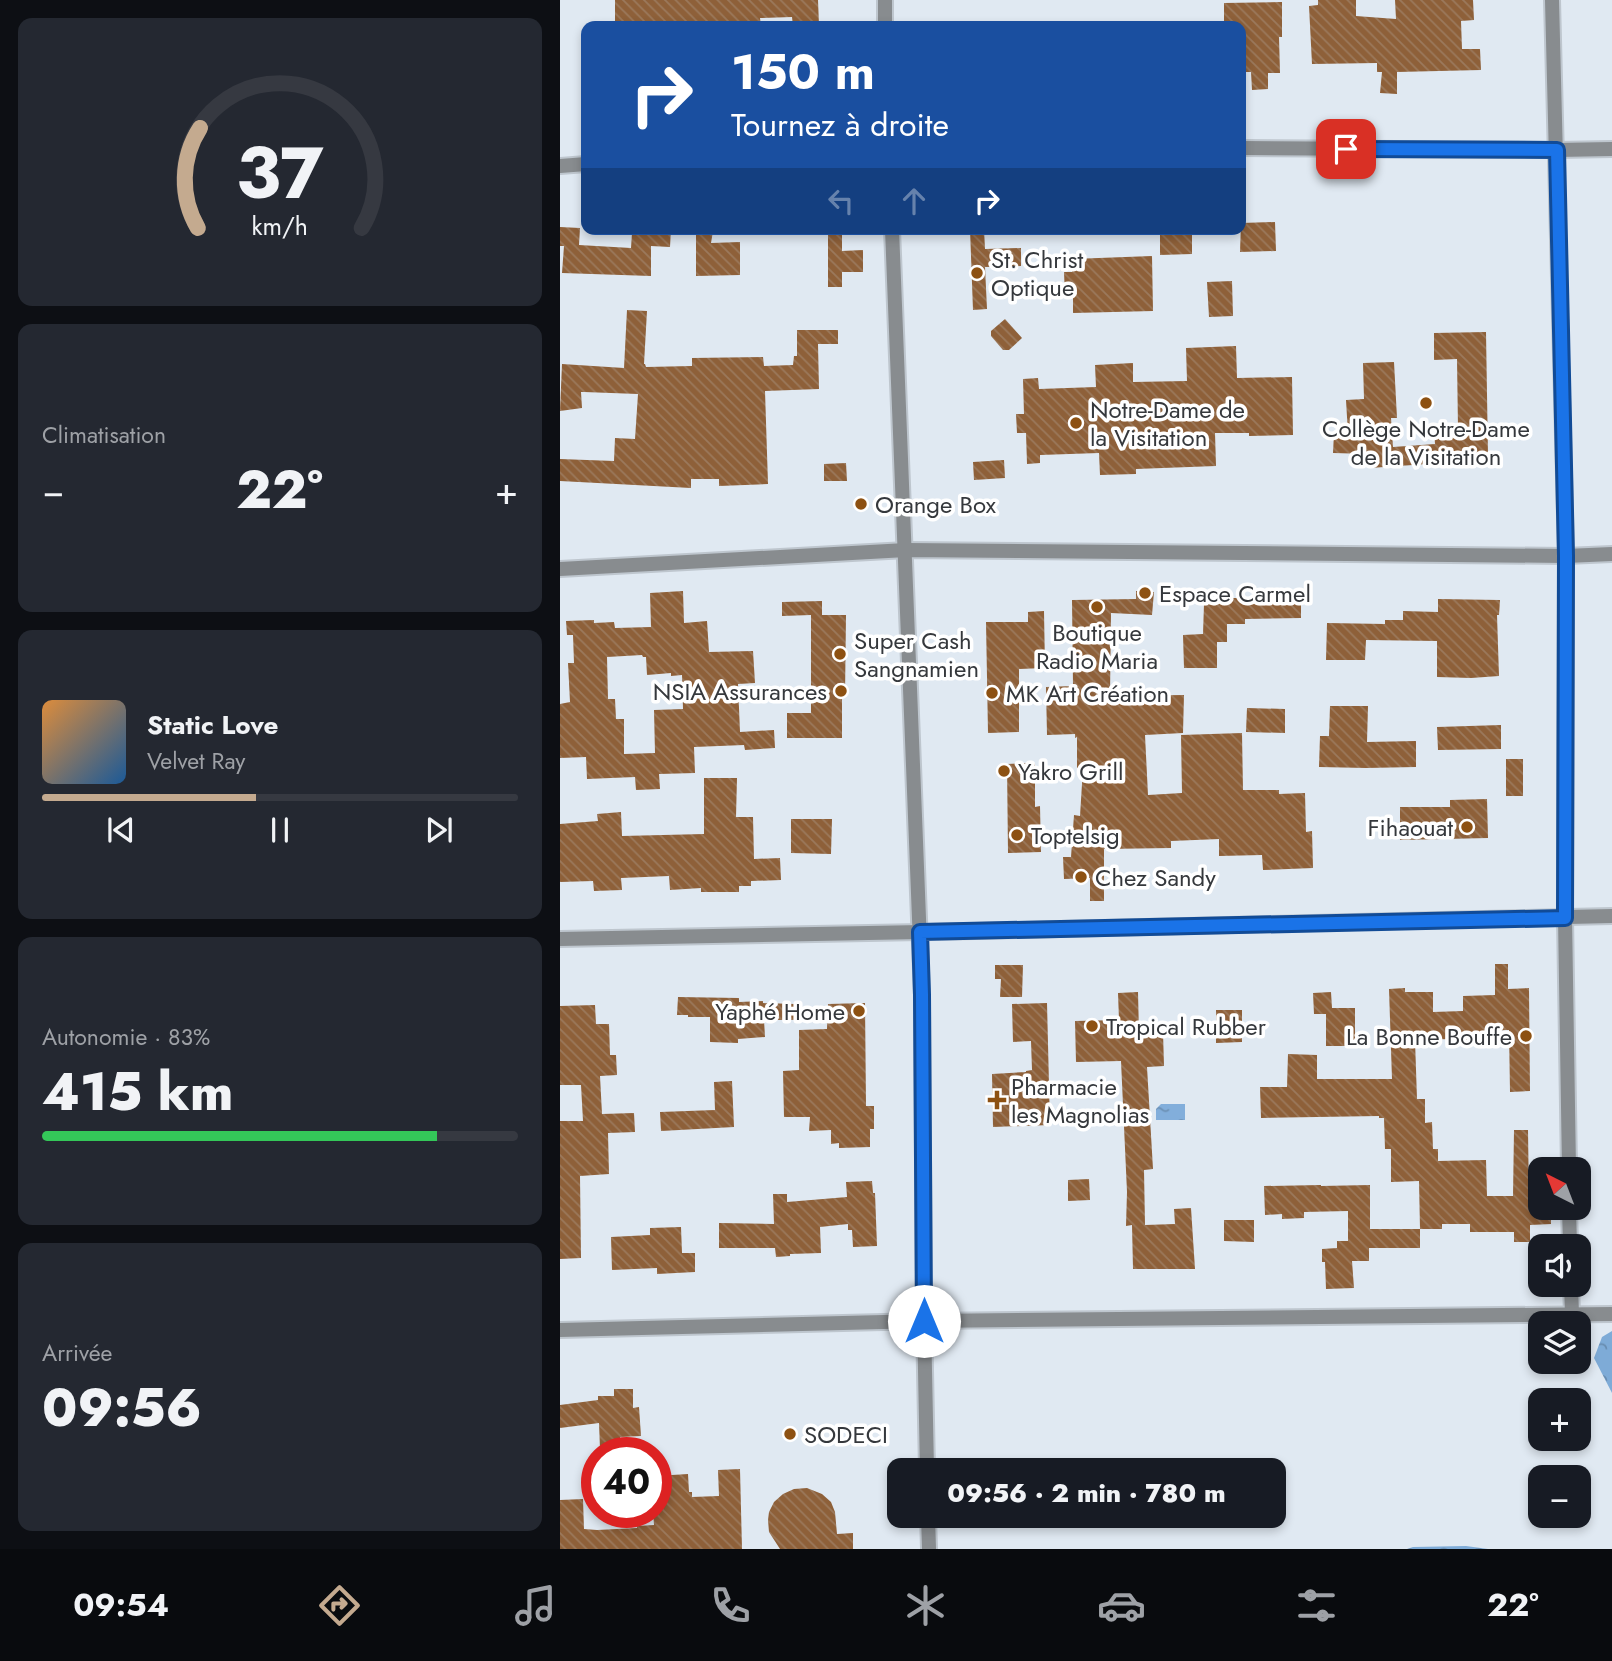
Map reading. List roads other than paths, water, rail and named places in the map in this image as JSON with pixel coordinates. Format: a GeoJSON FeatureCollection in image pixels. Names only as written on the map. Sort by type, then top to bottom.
{"type":"FeatureCollection","features":[{"type":"Feature","properties":{"kind":"street"},"geometry":{"type":"LineString","coordinates":[[884,0],[885,21]]}},
{"type":"Feature","properties":{"kind":"street"},"geometry":{"type":"LineString","coordinates":[[1552,0],[1566,556],[1565,918],[1569,1157]]}},
{"type":"Feature","properties":{"kind":"street"},"geometry":{"type":"LineString","coordinates":[[1246,148],[1612,149]]}},
{"type":"Feature","properties":{"kind":"street"},"geometry":{"type":"LineString","coordinates":[[560,166],[581,164]]}},
{"type":"Feature","properties":{"kind":"street"},"geometry":{"type":"LineString","coordinates":[[892,235],[922,995],[927,1458]]}},
{"type":"Feature","properties":{"kind":"street"},"geometry":{"type":"LineString","coordinates":[[560,569],[906,550],[1566,556],[1612,554]]}},
{"type":"Feature","properties":{"kind":"street"},"geometry":{"type":"LineString","coordinates":[[560,939],[1612,916]]}},
{"type":"Feature","properties":{"kind":"street"},"geometry":{"type":"LineString","coordinates":[[1591,1315],[1612,1314]]}},
{"type":"Feature","properties":{"kind":"street"},"geometry":{"type":"LineString","coordinates":[[560,1329],[924,1321],[1528,1315]]}},
{"type":"Feature","properties":{"kind":"street"},"geometry":{"type":"LineString","coordinates":[[928,1528],[929,1549]]}},
{"type":"Feature","properties":{"kind":"water"},"geometry":{"type":"Polygon","coordinates":[[[1161,1104],[1185,1104],[1185,1120],[1156,1120],[1156,1109],[1161,1104]]]}},
{"type":"Feature","properties":{"kind":"place","name":"St. Christ Optique"},"geometry":{"type":"Point","coordinates":[977,273]}},
{"type":"Feature","properties":{"kind":"place","name":"Collège Notre-Dame de la Visitation"},"geometry":{"type":"Point","coordinates":[1426,403]}},
{"type":"Feature","properties":{"kind":"place","name":"Notre-Dame de la Visitation"},"geometry":{"type":"Point","coordinates":[1076,423]}},
{"type":"Feature","properties":{"kind":"place","name":"Orange Box"},"geometry":{"type":"Point","coordinates":[861,504]}},
{"type":"Feature","properties":{"kind":"place","name":"Espace Carmel"},"geometry":{"type":"Point","coordinates":[1145,593]}},
{"type":"Feature","properties":{"kind":"place","name":"Boutique Radio Maria"},"geometry":{"type":"Point","coordinates":[1097,607]}},
{"type":"Feature","properties":{"kind":"place","name":"Super Cash Sangnamien"},"geometry":{"type":"Point","coordinates":[840,654]}},
{"type":"Feature","properties":{"kind":"place","name":"NSIA Assurances"},"geometry":{"type":"Point","coordinates":[841,691]}},
{"type":"Feature","properties":{"kind":"place","name":"MK Art Création"},"geometry":{"type":"Point","coordinates":[992,693]}},
{"type":"Feature","properties":{"kind":"place","name":"Yakro Grill"},"geometry":{"type":"Point","coordinates":[1004,771]}},
{"type":"Feature","properties":{"kind":"place","name":"Fihaouat"},"geometry":{"type":"Point","coordinates":[1467,827]}},
{"type":"Feature","properties":{"kind":"place","name":"Toptelsig"},"geometry":{"type":"Point","coordinates":[1017,835]}},
{"type":"Feature","properties":{"kind":"place","name":"Chez Sandy"},"geometry":{"type":"Point","coordinates":[1081,877]}},
{"type":"Feature","properties":{"kind":"place","name":"Yaphé Home"},"geometry":{"type":"Point","coordinates":[859,1011]}},
{"type":"Feature","properties":{"kind":"place","name":"Tropical Rubber"},"geometry":{"type":"Point","coordinates":[1092,1026]}},
{"type":"Feature","properties":{"kind":"place","name":"La Bonne Bouffe"},"geometry":{"type":"Point","coordinates":[1526,1036]}},
{"type":"Feature","properties":{"kind":"place","name":"Pharmacie les Magnolias"},"geometry":{"type":"Point","coordinates":[997,1100]}},
{"type":"Feature","properties":{"kind":"place","name":"SODECI"},"geometry":{"type":"Point","coordinates":[790,1434]}}]}
